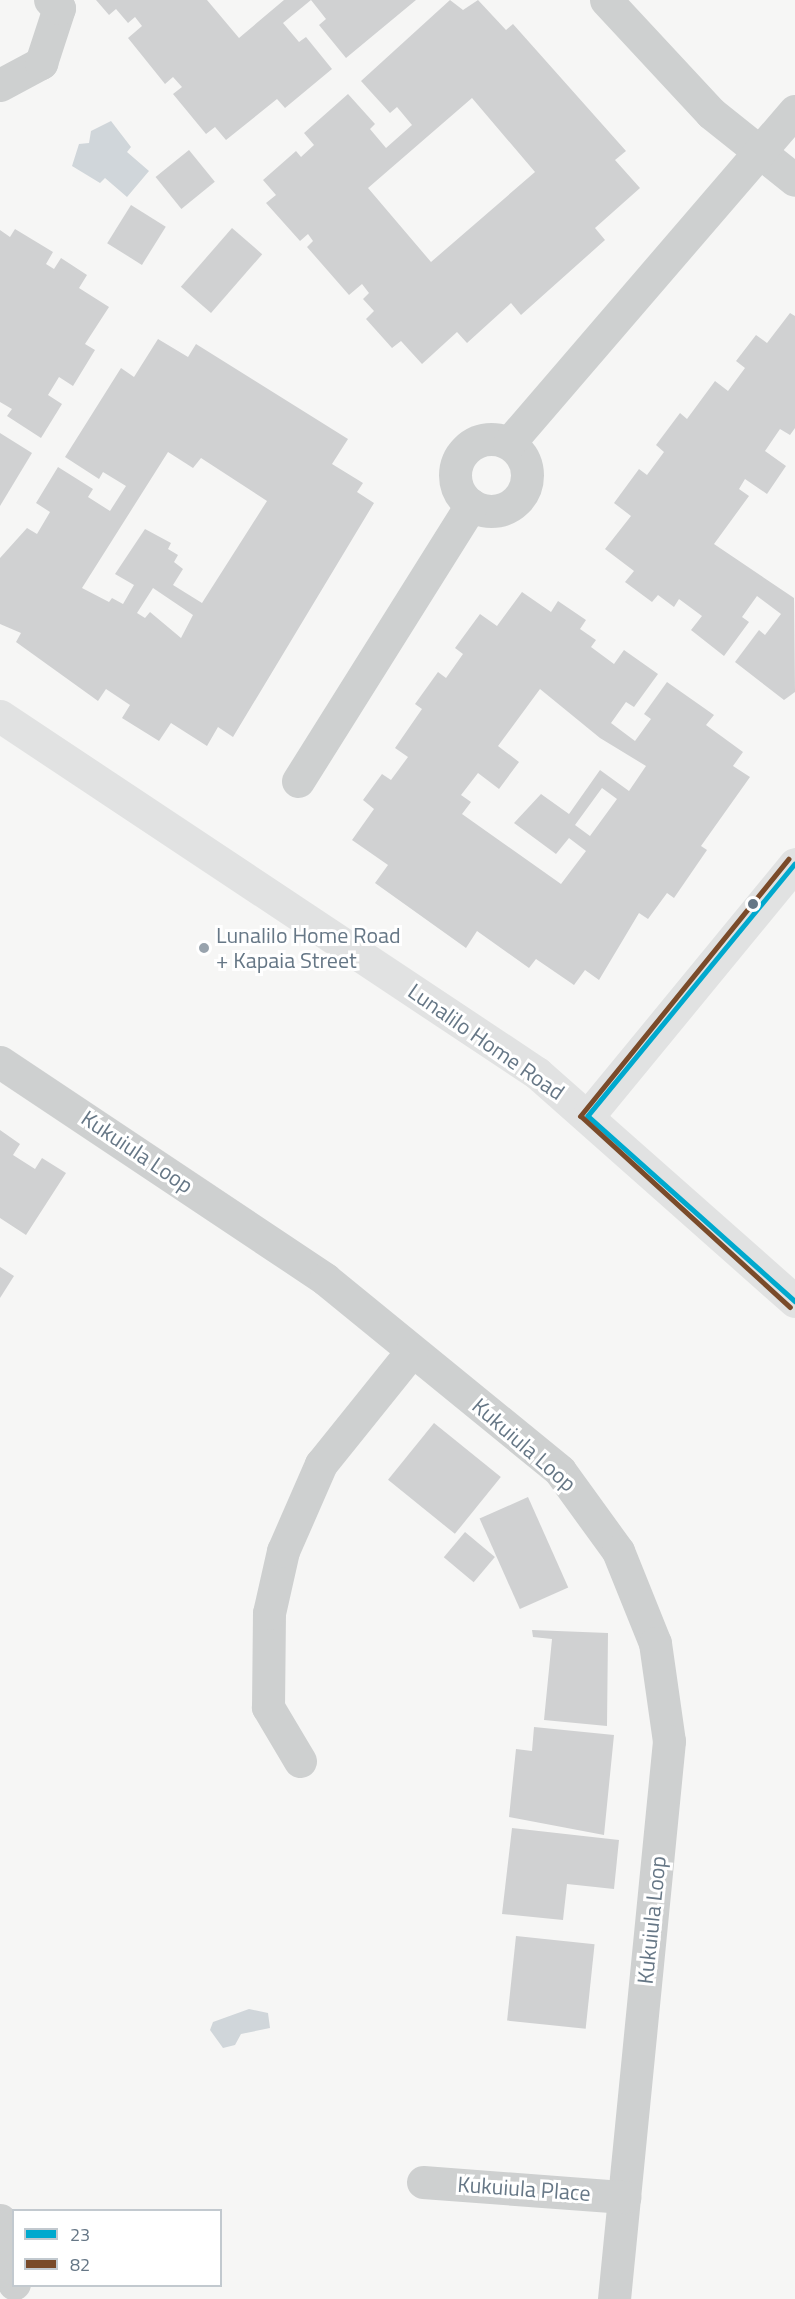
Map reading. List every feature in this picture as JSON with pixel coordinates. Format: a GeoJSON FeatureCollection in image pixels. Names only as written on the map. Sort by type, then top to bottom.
{"type":"FeatureCollection","features":[{"type":"Feature","properties":{"kind":"main road","name":"Lunalilo Home Road"},"geometry":{"type":"LineString","coordinates":[[0,716],[537,1072],[795,1301]]}},
{"type":"Feature","properties":{"kind":"main road"},"geometry":{"type":"LineString","coordinates":[[588,1116],[795,864]]}},
{"type":"Feature","properties":{"kind":"street"},"geometry":{"type":"LineString","coordinates":[[0,85],[41,63],[59,8],[50,0]]}},
{"type":"Feature","properties":{"kind":"street"},"geometry":{"type":"LineString","coordinates":[[606,0],[757,154],[795,180]]}},
{"type":"Feature","properties":{"kind":"street"},"geometry":{"type":"LineString","coordinates":[[509,443],[795,111]]}},
{"type":"Feature","properties":{"kind":"street"},"geometry":{"type":"LineString","coordinates":[[479,441],[509,443],[524,460],[522,493],[505,508],[471,506],[456,486],[458,461],[479,441]]}},
{"type":"Feature","properties":{"kind":"street"},"geometry":{"type":"LineString","coordinates":[[298,781],[471,506]]}},
{"type":"Feature","properties":{"kind":"street","name":"Kukuiula Loop"},"geometry":{"type":"LineString","coordinates":[[0,1062],[325,1279],[411,1352],[560,1471],[582,1496],[618,1551],[655,1643],[666,1708],[668,1774],[614,2299]]}},
{"type":"Feature","properties":{"kind":"street"},"geometry":{"type":"LineString","coordinates":[[300,1761],[268,1707],[269,1613],[283,1551],[321,1464],[411,1352]]}},
{"type":"Feature","properties":{"kind":"street","name":"Kukuiula Place"},"geometry":{"type":"LineString","coordinates":[[423,2182],[624,2197]]}},
{"type":"Feature","properties":{"kind":"street"},"geometry":{"type":"LineString","coordinates":[[0,2220],[12,2275]]}},
{"type":"Feature","properties":{"kind":"shaded area"},"geometry":{"type":"Polygon","coordinates":[[[111,121],[131,147],[127,152],[149,171],[127,197],[105,178],[100,183],[72,166],[79,144],[89,143],[91,131],[111,121]]]}},
{"type":"Feature","properties":{"kind":"shaded area"},"geometry":{"type":"Polygon","coordinates":[[[249,2009],[268,2013],[270,2028],[241,2034],[235,2045],[223,2048],[210,2030],[213,2022],[249,2009]]]}},
{"type":"Feature","properties":{"kind":"building"},"geometry":{"type":"Polygon","coordinates":[[[96,0],[207,0],[239,38],[284,0],[311,0],[283,23],[299,42],[306,37],[332,69],[285,108],[277,99],[226,140],[215,127],[206,134],[173,94],[182,87],[173,77],[165,84],[128,38],[142,26],[135,17],[128,23],[116,9],[109,15],[96,0]]]}},
{"type":"Feature","properties":{"kind":"building"},"geometry":{"type":"Polygon","coordinates":[[[311,0],[416,0],[346,58],[319,25],[326,19],[311,0]]]}},
{"type":"Feature","properties":{"kind":"building"},"geometry":{"type":"Polygon","coordinates":[[[450,0],[463,10],[478,0],[506,30],[513,24],[626,151],[615,160],[640,188],[595,228],[605,240],[521,315],[511,303],[467,343],[457,332],[422,364],[401,341],[392,348],[366,319],[374,311],[363,299],[369,293],[362,284],[349,295],[307,247],[313,241],[308,234],[300,241],[266,203],[276,195],[263,180],[296,151],[301,157],[314,145],[304,133],[348,94],[375,124],[370,129],[386,148],[412,125],[397,107],[390,113],[361,81],[450,0]],[[472,98],[368,188],[431,262],[535,172],[472,98]]]}},
{"type":"Feature","properties":{"kind":"building"},"geometry":{"type":"Polygon","coordinates":[[[189,150],[215,182],[181,209],[156,177],[189,150]]]}},
{"type":"Feature","properties":{"kind":"building"},"geometry":{"type":"Polygon","coordinates":[[[131,205],[166,227],[142,265],[107,243],[131,205]]]}},
{"type":"Feature","properties":{"kind":"building"},"geometry":{"type":"Polygon","coordinates":[[[232,228],[262,254],[211,313],[181,287],[232,228]]]}},
{"type":"Feature","properties":{"kind":"building"},"geometry":{"type":"Polygon","coordinates":[[[15,229],[53,252],[46,264],[54,269],[61,258],[87,275],[79,288],[109,307],[85,344],[95,350],[73,386],[59,377],[48,395],[62,404],[41,438],[7,416],[12,409],[0,402],[0,230],[10,237],[15,229]]]}},
{"type":"Feature","properties":{"kind":"building"},"geometry":{"type":"Polygon","coordinates":[[[790,313],[795,316],[795,428],[790,435],[780,429],[765,451],[786,466],[767,494],[745,479],[739,489],[749,496],[714,544],[794,598],[795,692],[784,700],[735,662],[759,630],[765,635],[781,614],[757,596],[742,617],[749,622],[724,656],[691,630],[702,616],[679,599],[674,607],[658,595],[652,602],[625,582],[634,571],[605,549],[631,516],[614,503],[639,469],[647,475],[664,452],[656,445],[680,413],[687,419],[715,381],[728,391],[745,368],[736,361],[756,335],[767,343],[790,313]]]}},
{"type":"Feature","properties":{"kind":"building"},"geometry":{"type":"Polygon","coordinates":[[[158,339],[188,357],[196,344],[348,439],[332,464],[363,483],[357,492],[374,503],[233,737],[218,727],[207,746],[171,723],[159,741],[122,718],[130,705],[106,689],[98,701],[16,642],[21,633],[0,624],[0,558],[27,528],[37,534],[50,512],[36,503],[58,467],[93,489],[88,497],[110,511],[126,486],[103,472],[99,479],[65,457],[121,368],[134,377],[158,339]],[[168,452],[82,588],[109,602],[112,598],[123,604],[134,585],[115,574],[145,529],[171,543],[168,549],[178,555],[174,562],[183,569],[173,585],[202,603],[267,501],[201,458],[193,468],[168,452]],[[153,588],[137,613],[145,618],[150,612],[181,638],[193,615],[153,588]]]}},
{"type":"Feature","properties":{"kind":"building"},"geometry":{"type":"Polygon","coordinates":[[[0,433],[32,453],[0,506],[0,433]]]}},
{"type":"Feature","properties":{"kind":"building"},"geometry":{"type":"Polygon","coordinates":[[[522,592],[551,612],[558,601],[586,620],[580,629],[596,640],[591,647],[614,664],[624,650],[658,674],[634,707],[626,702],[611,723],[635,741],[651,719],[644,714],[667,682],[714,715],[706,725],[743,752],[733,766],[750,777],[701,846],[707,850],[674,898],[667,893],[648,919],[639,913],[599,980],[585,970],[574,985],[536,959],[529,968],[477,931],[466,948],[375,883],[388,865],[352,840],[374,809],[363,800],[382,774],[391,780],[408,757],[395,748],[422,709],[415,704],[438,672],[446,678],[463,654],[455,648],[480,614],[497,626],[522,592]],[[540,689],[498,746],[519,762],[499,789],[478,773],[461,795],[471,802],[462,814],[561,884],[586,851],[569,838],[556,854],[514,823],[541,794],[569,814],[600,770],[629,791],[646,766],[600,738],[540,689]],[[602,788],[575,825],[590,836],[617,799],[602,788]]]}},
{"type":"Feature","properties":{"kind":"building"},"geometry":{"type":"Polygon","coordinates":[[[0,1130],[20,1144],[13,1155],[35,1169],[42,1158],[66,1173],[26,1235],[0,1218],[0,1130]]]}},
{"type":"Feature","properties":{"kind":"building"},"geometry":{"type":"Polygon","coordinates":[[[0,1267],[14,1276],[0,1298],[0,1267]]]}},
{"type":"Feature","properties":{"kind":"building"},"geometry":{"type":"Polygon","coordinates":[[[434,1423],[501,1477],[455,1534],[388,1480],[434,1423]]]}},
{"type":"Feature","properties":{"kind":"building"},"geometry":{"type":"Polygon","coordinates":[[[528,1497],[568,1587],[520,1609],[480,1519],[528,1497]]]}},
{"type":"Feature","properties":{"kind":"building"},"geometry":{"type":"Polygon","coordinates":[[[465,1532],[495,1557],[474,1582],[444,1557],[465,1532]]]}},
{"type":"Feature","properties":{"kind":"building"},"geometry":{"type":"Polygon","coordinates":[[[532,1630],[608,1633],[607,1726],[544,1720],[552,1639],[533,1637],[532,1630]]]}},
{"type":"Feature","properties":{"kind":"building"},"geometry":{"type":"Polygon","coordinates":[[[534,1727],[614,1735],[604,1835],[509,1817],[516,1749],[532,1751],[534,1727]]]}},
{"type":"Feature","properties":{"kind":"building"},"geometry":{"type":"Polygon","coordinates":[[[512,1828],[619,1840],[614,1889],[567,1884],[563,1920],[502,1914],[512,1828]]]}},
{"type":"Feature","properties":{"kind":"building"},"geometry":{"type":"Polygon","coordinates":[[[516,1936],[595,1944],[586,2029],[507,2021],[516,1936]]]}},
{"type":"Feature","properties":{"kind":"transit line","name":"82"},"geometry":{"type":"LineString","coordinates":[[789,859],[581,1116],[790,1307]]}},
{"type":"Feature","properties":{"kind":"transit line","name":"23"},"geometry":{"type":"LineString","coordinates":[[795,864],[588,1116],[795,1301]]}},
{"type":"Feature","properties":{"kind":"place","name":"Lunalilo Home Road + Kapaia Street"},"geometry":{"type":"Point","coordinates":[204,948]}}]}
